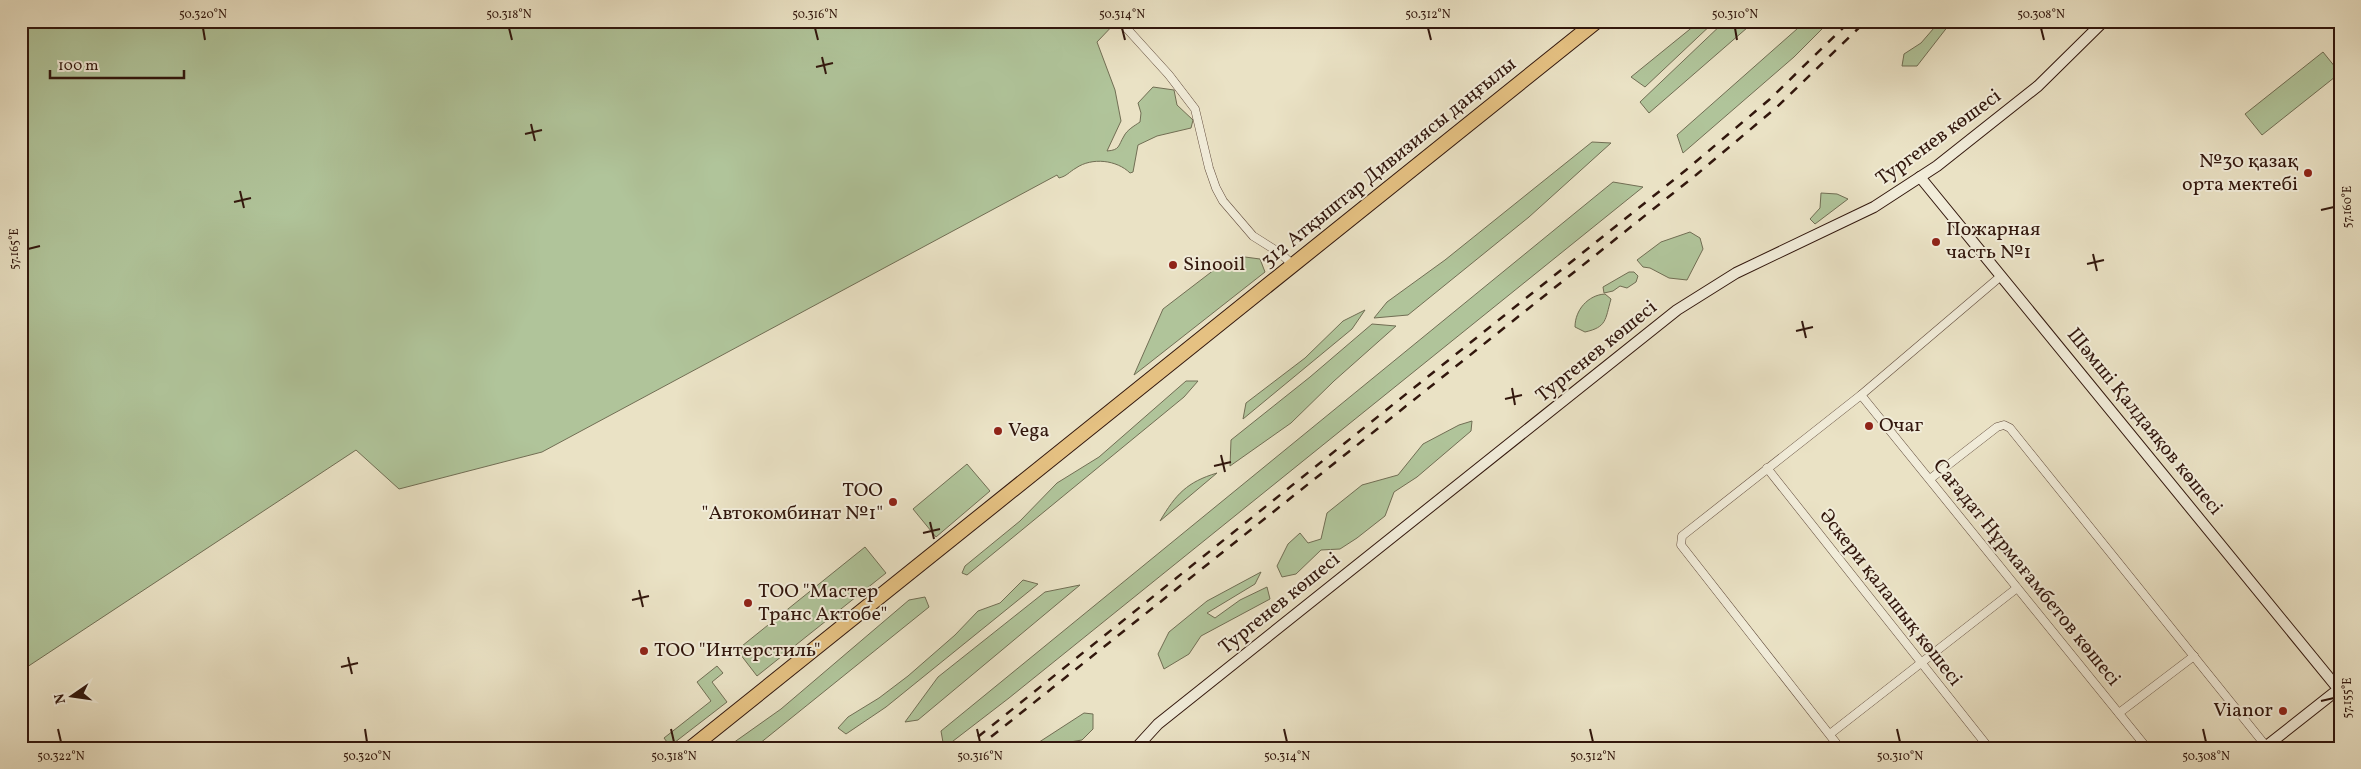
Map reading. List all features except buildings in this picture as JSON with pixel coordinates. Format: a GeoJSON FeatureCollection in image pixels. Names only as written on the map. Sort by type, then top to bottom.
{"type":"FeatureCollection","features":[{"type":"Feature","properties":{"kind":"highway","name":"312 Атқыштар Дивизиясы даңғылы"},"geometry":{"type":"LineString","coordinates":[[691,748],[1597,21]]}},
{"type":"Feature","properties":{"kind":"main road","name":"Тургенев көшесі"},"geometry":{"type":"LineString","coordinates":[[1136,748],[1158,724],[1677,310],[1736,273],[1874,207],[1920,177],[2038,86],[2104,21]]}},
{"type":"Feature","properties":{"kind":"main road","name":"Шәмші Қалдаяқов көшесі"},"geometry":{"type":"LineString","coordinates":[[1920,177],[2339,689]]}},
{"type":"Feature","properties":{"kind":"main road"},"geometry":{"type":"LineString","coordinates":[[2265,747],[2339,689]]}},
{"type":"Feature","properties":{"kind":"street"},"geometry":{"type":"LineString","coordinates":[[1120,21],[1169,75],[1195,109],[1209,168],[1223,201],[1253,236],[1280,253],[1294,265]]}},
{"type":"Feature","properties":{"kind":"street"},"geometry":{"type":"LineString","coordinates":[[1840,748],[1681,545],[1680,540],[1682,536],[1861,395],[2001,276]]}},
{"type":"Feature","properties":{"kind":"street","name":"Сағадат Нұрмағамбетов көшесі"},"geometry":{"type":"LineString","coordinates":[[1861,395],[2147,748]]}},
{"type":"Feature","properties":{"kind":"street"},"geometry":{"type":"LineString","coordinates":[[1930,480],[1997,427],[2004,425],[2010,428],[2265,747]]}},
{"type":"Feature","properties":{"kind":"street","name":"Әскери қалашық көшесі"},"geometry":{"type":"LineString","coordinates":[[1767,468],[1989,748]]}},
{"type":"Feature","properties":{"kind":"street"},"geometry":{"type":"LineString","coordinates":[[1830,734],[2017,588]]}},
{"type":"Feature","properties":{"kind":"street"},"geometry":{"type":"LineString","coordinates":[[2119,713],[2194,656]]}},
{"type":"Feature","properties":{"kind":"green space"},"geometry":{"type":"Polygon","coordinates":[[[21,21],[1117,21],[1097,42],[1115,90],[1121,121],[1107,151],[1117,148],[1127,132],[1140,122],[1141,113],[1138,103],[1153,87],[1174,90],[1177,105],[1193,120],[1191,128],[1157,136],[1138,145],[1133,172],[1130,173],[1118,165],[1097,161],[1082,165],[1062,177],[1059,178],[1057,175],[542,452],[399,489],[356,450],[21,671],[21,21]]]}},
{"type":"Feature","properties":{"kind":"green space"},"geometry":{"type":"Polygon","coordinates":[[[1700,21],[1715,21],[1645,87],[1631,77],[1700,21]]]}},
{"type":"Feature","properties":{"kind":"green space"},"geometry":{"type":"Polygon","coordinates":[[[1725,21],[1755,21],[1649,113],[1640,102],[1725,21]]]}},
{"type":"Feature","properties":{"kind":"green space"},"geometry":{"type":"Polygon","coordinates":[[[1806,21],[1830,21],[1794,57],[1683,153],[1677,135],[1806,21]]]}},
{"type":"Feature","properties":{"kind":"green space"},"geometry":{"type":"Polygon","coordinates":[[[1940,21],[1952,21],[1917,66],[1902,66],[1904,54],[1921,43],[1940,21]]]}},
{"type":"Feature","properties":{"kind":"green space"},"geometry":{"type":"Polygon","coordinates":[[[2323,52],[2340,73],[2262,135],[2245,114],[2323,52]]]}},
{"type":"Feature","properties":{"kind":"green space"},"geometry":{"type":"Polygon","coordinates":[[[1592,142],[1611,143],[1529,217],[1408,315],[1374,318],[1387,302],[1445,260],[1592,142]]]}},
{"type":"Feature","properties":{"kind":"green space"},"geometry":{"type":"Polygon","coordinates":[[[1613,182],[1643,187],[1009,698],[944,748],[941,731],[1613,182]]]}},
{"type":"Feature","properties":{"kind":"green space"},"geometry":{"type":"Polygon","coordinates":[[[1821,193],[1837,194],[1848,199],[1815,224],[1810,219],[1820,208],[1821,193]]]}},
{"type":"Feature","properties":{"kind":"green space"},"geometry":{"type":"Polygon","coordinates":[[[1690,232],[1700,238],[1703,249],[1687,280],[1669,278],[1650,268],[1643,267],[1637,260],[1661,242],[1690,232]]]}},
{"type":"Feature","properties":{"kind":"green space"},"geometry":{"type":"Polygon","coordinates":[[[1245,257],[1260,259],[1265,272],[1134,375],[1163,309],[1223,263],[1245,257]]]}},
{"type":"Feature","properties":{"kind":"green space"},"geometry":{"type":"Polygon","coordinates":[[[1629,272],[1634,272],[1638,276],[1636,282],[1627,288],[1620,286],[1613,291],[1604,293],[1603,287],[1629,272]]]}},
{"type":"Feature","properties":{"kind":"green space"},"geometry":{"type":"Polygon","coordinates":[[[1605,294],[1611,299],[1604,322],[1598,328],[1585,332],[1575,327],[1577,315],[1584,304],[1593,297],[1605,294]]]}},
{"type":"Feature","properties":{"kind":"green space"},"geometry":{"type":"Polygon","coordinates":[[[1365,310],[1352,329],[1243,419],[1246,403],[1305,358],[1343,321],[1365,310]]]}},
{"type":"Feature","properties":{"kind":"green space"},"geometry":{"type":"Polygon","coordinates":[[[1372,324],[1396,326],[1334,381],[1291,423],[1230,466],[1231,440],[1310,377],[1372,324]]]}},
{"type":"Feature","properties":{"kind":"green space"},"geometry":{"type":"Polygon","coordinates":[[[1186,381],[1198,381],[1184,397],[967,575],[962,573],[965,566],[1020,521],[1057,483],[1099,457],[1186,381]]]}},
{"type":"Feature","properties":{"kind":"green space"},"geometry":{"type":"Polygon","coordinates":[[[1472,421],[1471,431],[1417,477],[1394,492],[1385,516],[1340,549],[1321,550],[1296,574],[1282,577],[1277,566],[1288,544],[1300,533],[1308,543],[1321,539],[1327,513],[1362,485],[1398,475],[1423,444],[1459,425],[1472,421]]]}},
{"type":"Feature","properties":{"kind":"green space"},"geometry":{"type":"Polygon","coordinates":[[[967,464],[990,491],[936,537],[913,509],[967,464]]]}},
{"type":"Feature","properties":{"kind":"green space"},"geometry":{"type":"Polygon","coordinates":[[[1217,473],[1160,521],[1171,503],[1183,490],[1198,480],[1217,473]]]}},
{"type":"Feature","properties":{"kind":"green space"},"geometry":{"type":"Polygon","coordinates":[[[865,547],[886,573],[757,676],[737,650],[865,547]]]}},
{"type":"Feature","properties":{"kind":"green space"},"geometry":{"type":"Polygon","coordinates":[[[1261,572],[1255,584],[1207,613],[1215,618],[1240,600],[1267,587],[1270,599],[1201,636],[1189,654],[1164,669],[1158,654],[1169,632],[1207,601],[1261,572]]]}},
{"type":"Feature","properties":{"kind":"green space"},"geometry":{"type":"Polygon","coordinates":[[[1023,580],[1038,584],[886,707],[846,734],[838,728],[848,717],[879,698],[908,676],[955,635],[978,611],[1000,603],[1023,580]]]}},
{"type":"Feature","properties":{"kind":"green space"},"geometry":{"type":"Polygon","coordinates":[[[1080,585],[918,720],[905,722],[938,677],[1045,592],[1080,585]]]}},
{"type":"Feature","properties":{"kind":"green space"},"geometry":{"type":"Polygon","coordinates":[[[925,597],[929,607],[754,748],[726,748],[781,709],[909,600],[925,597]]]}},
{"type":"Feature","properties":{"kind":"green space"},"geometry":{"type":"Polygon","coordinates":[[[717,666],[723,673],[712,682],[727,702],[670,746],[664,738],[711,701],[697,682],[717,666]]]}},
{"type":"Feature","properties":{"kind":"green space"},"geometry":{"type":"Polygon","coordinates":[[[1084,713],[1093,714],[1093,729],[1082,740],[1058,744],[1055,748],[1030,748],[1084,713]]]}},
{"type":"Feature","properties":{"kind":"railway"},"geometry":{"type":"LineString","coordinates":[[964,748],[1686,170],[1770,99],[1850,21]]}},
{"type":"Feature","properties":{"kind":"railway"},"geometry":{"type":"LineString","coordinates":[[977,748],[1696,175],[1777,107],[1866,21]]}},
{"type":"Feature","properties":{"kind":"place","name":"№30 қазақ орта мектебі"},"geometry":{"type":"Point","coordinates":[2308,173]}},
{"type":"Feature","properties":{"kind":"place","name":"Пожарная часть №1"},"geometry":{"type":"Point","coordinates":[1936,242]}},
{"type":"Feature","properties":{"kind":"place","name":"Sinooil"},"geometry":{"type":"Point","coordinates":[1173,265]}},
{"type":"Feature","properties":{"kind":"place","name":"Очаг"},"geometry":{"type":"Point","coordinates":[1869,426]}},
{"type":"Feature","properties":{"kind":"place","name":"Vega"},"geometry":{"type":"Point","coordinates":[998,431]}},
{"type":"Feature","properties":{"kind":"place","name":"ТОО \"Автокомбинат №1\""},"geometry":{"type":"Point","coordinates":[893,502]}},
{"type":"Feature","properties":{"kind":"place","name":"ТОО \"Мастер Транс Актобе\""},"geometry":{"type":"Point","coordinates":[748,603]}},
{"type":"Feature","properties":{"kind":"place","name":"ТОО \"Интерстиль\""},"geometry":{"type":"Point","coordinates":[644,651]}},
{"type":"Feature","properties":{"kind":"place","name":"Vianor"},"geometry":{"type":"Point","coordinates":[2283,711]}}]}
